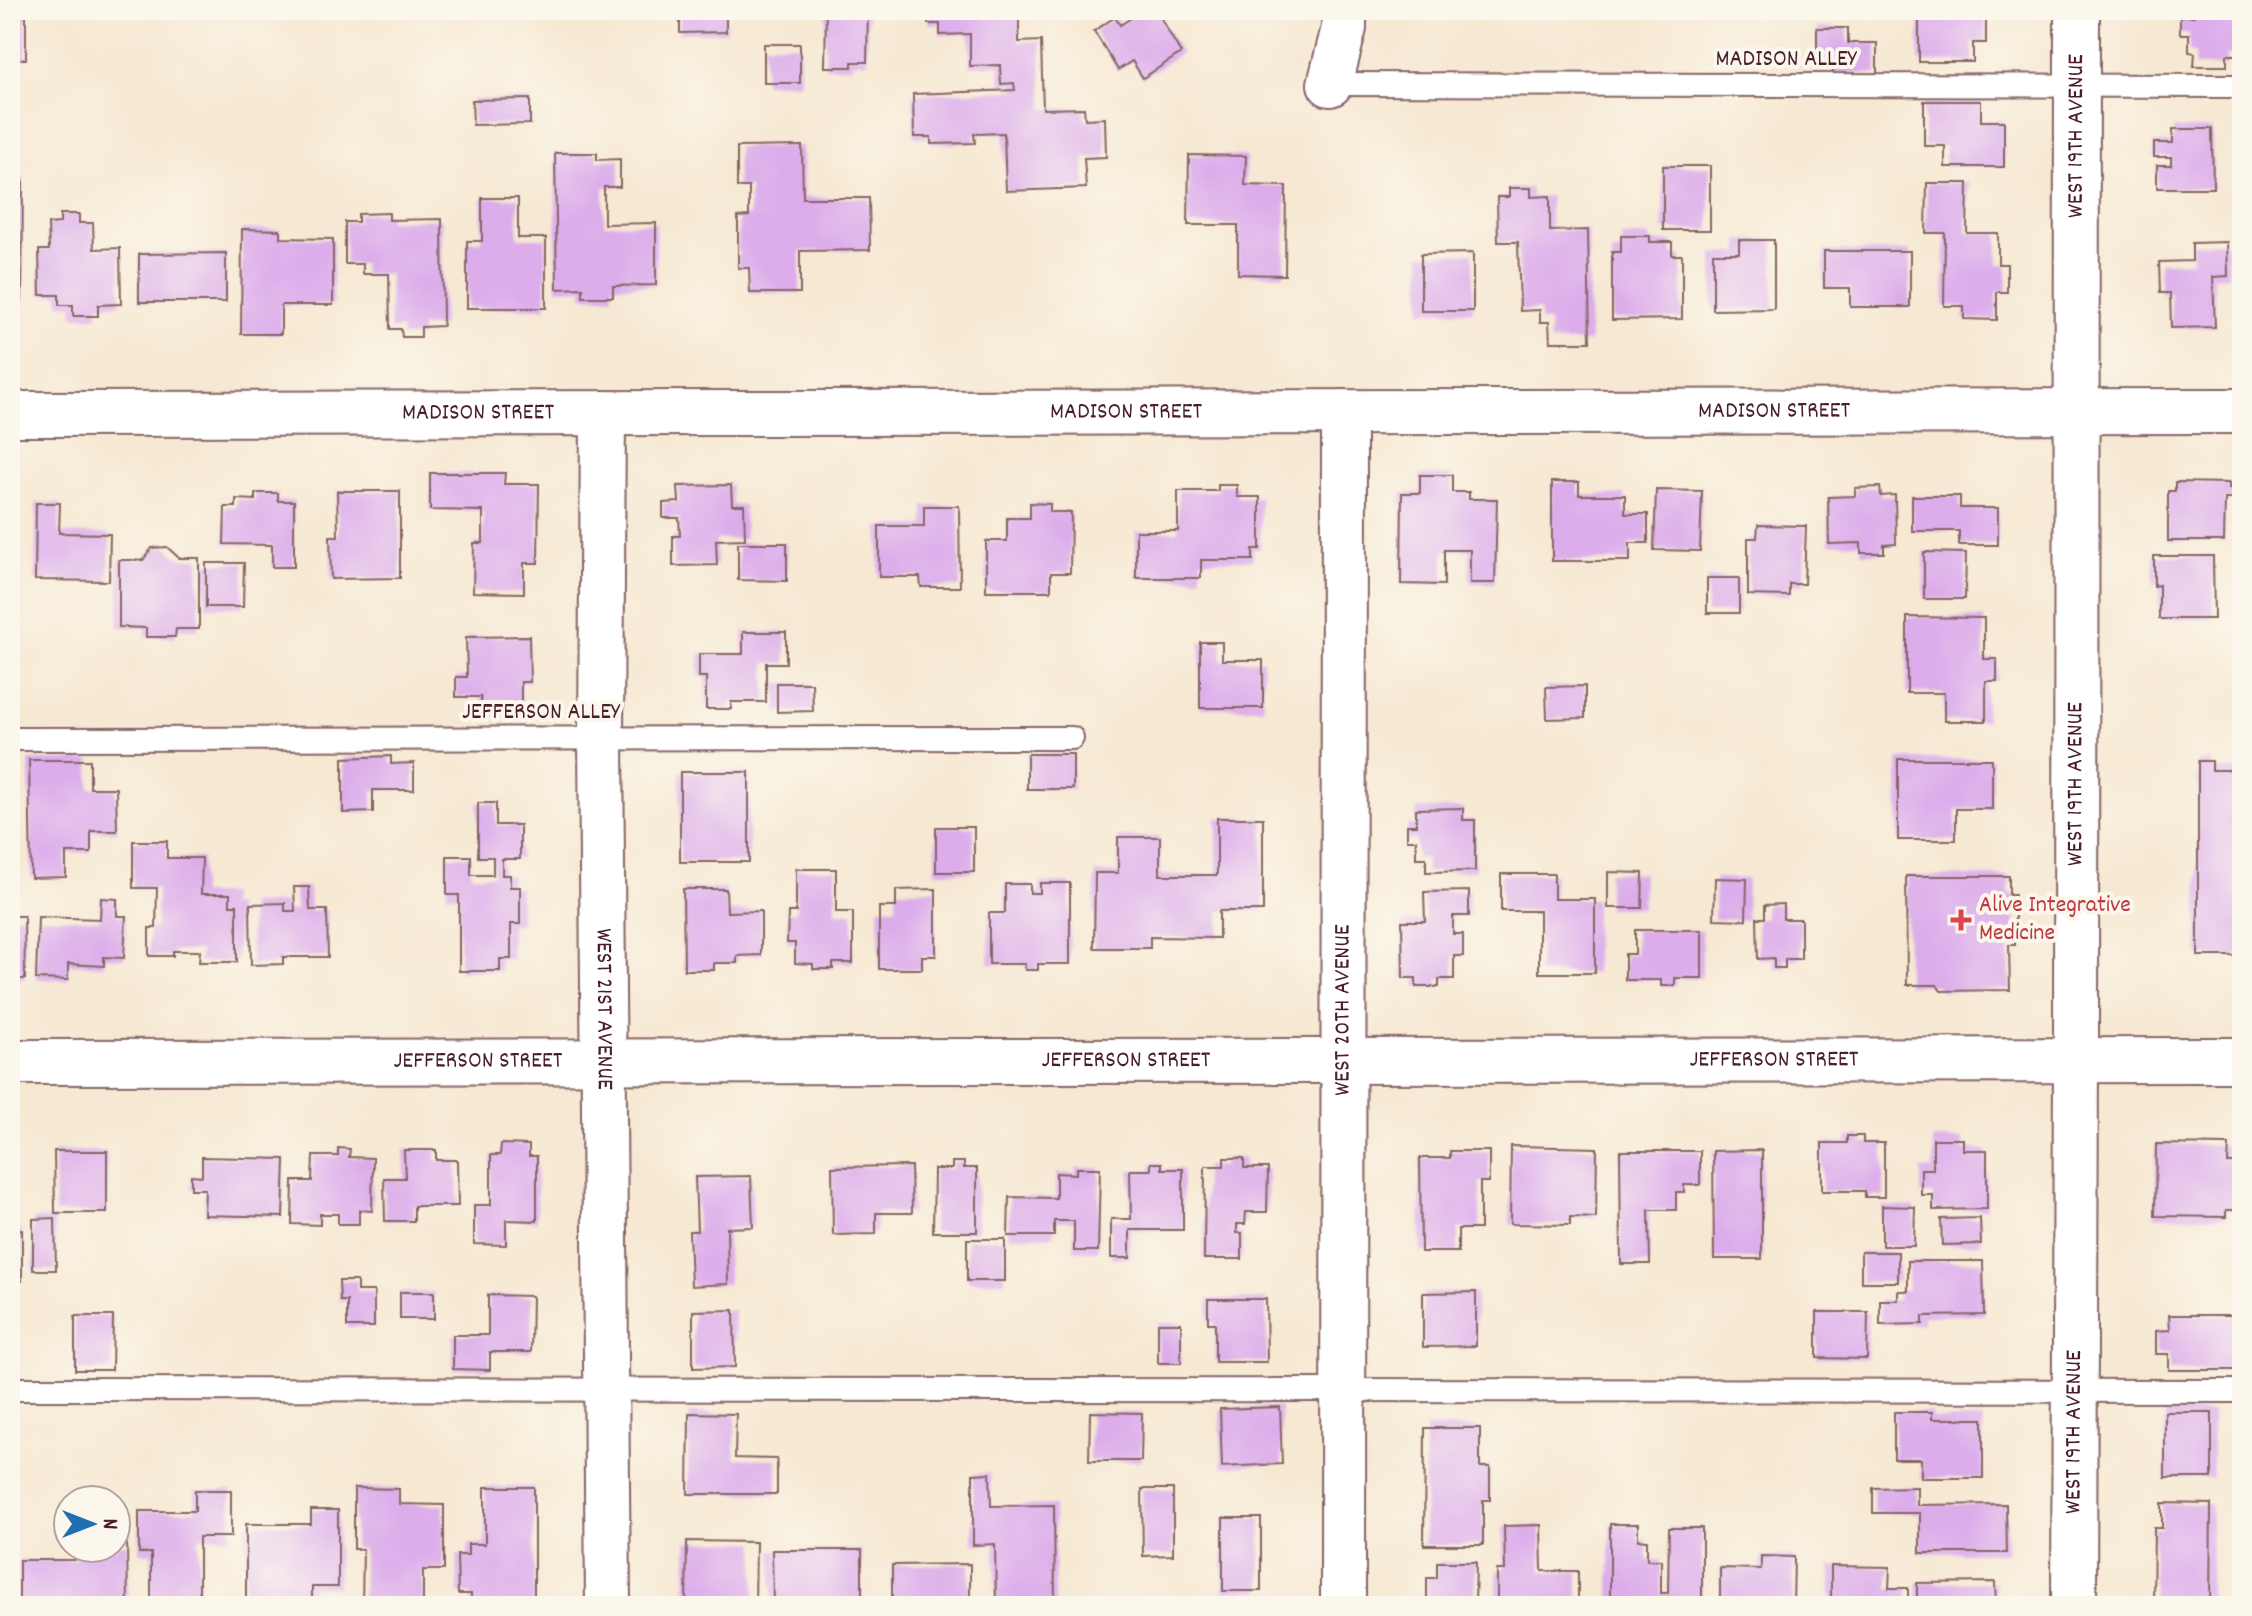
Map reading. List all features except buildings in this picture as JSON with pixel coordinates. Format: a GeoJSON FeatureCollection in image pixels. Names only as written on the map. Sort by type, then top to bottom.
{"type":"FeatureCollection","features":[{"type":"Feature","properties":{"kind":"street"},"geometry":{"type":"LineString","coordinates":[[1330,84],[1344,28],[1344,10]]}},
{"type":"Feature","properties":{"kind":"street","name":"WEST 19TH AVENUE"},"geometry":{"type":"LineString","coordinates":[[2074,1606],[2079,411],[2077,10]]}},
{"type":"Feature","properties":{"kind":"street","name":"MADISON STREET"},"geometry":{"type":"LineString","coordinates":[[10,414],[2242,411]]}},
{"type":"Feature","properties":{"kind":"street","name":"WEST 20TH AVENUE"},"geometry":{"type":"LineString","coordinates":[[1343,1606],[1344,412]]}},
{"type":"Feature","properties":{"kind":"street","name":"WEST 21ST AVENUE"},"geometry":{"type":"LineString","coordinates":[[603,413],[601,739],[608,1606]]}},
{"type":"Feature","properties":{"kind":"street","name":"JEFFERSON STREET"},"geometry":{"type":"LineString","coordinates":[[10,1062],[2242,1060]]}},
{"type":"Feature","properties":{"kind":"lane","name":"MADISON ALLEY"},"geometry":{"type":"LineString","coordinates":[[1330,84],[2242,86]]}},
{"type":"Feature","properties":{"kind":"lane","name":"JEFFERSON ALLEY"},"geometry":{"type":"LineString","coordinates":[[10,739],[1072,738]]}},
{"type":"Feature","properties":{"kind":"lane"},"geometry":{"type":"LineString","coordinates":[[10,1389],[2242,1391]]}},
{"type":"Feature","properties":{"kind":"place","name":"Alive Integrative Medicine"},"geometry":{"type":"Point","coordinates":[1961,920]}}]}
